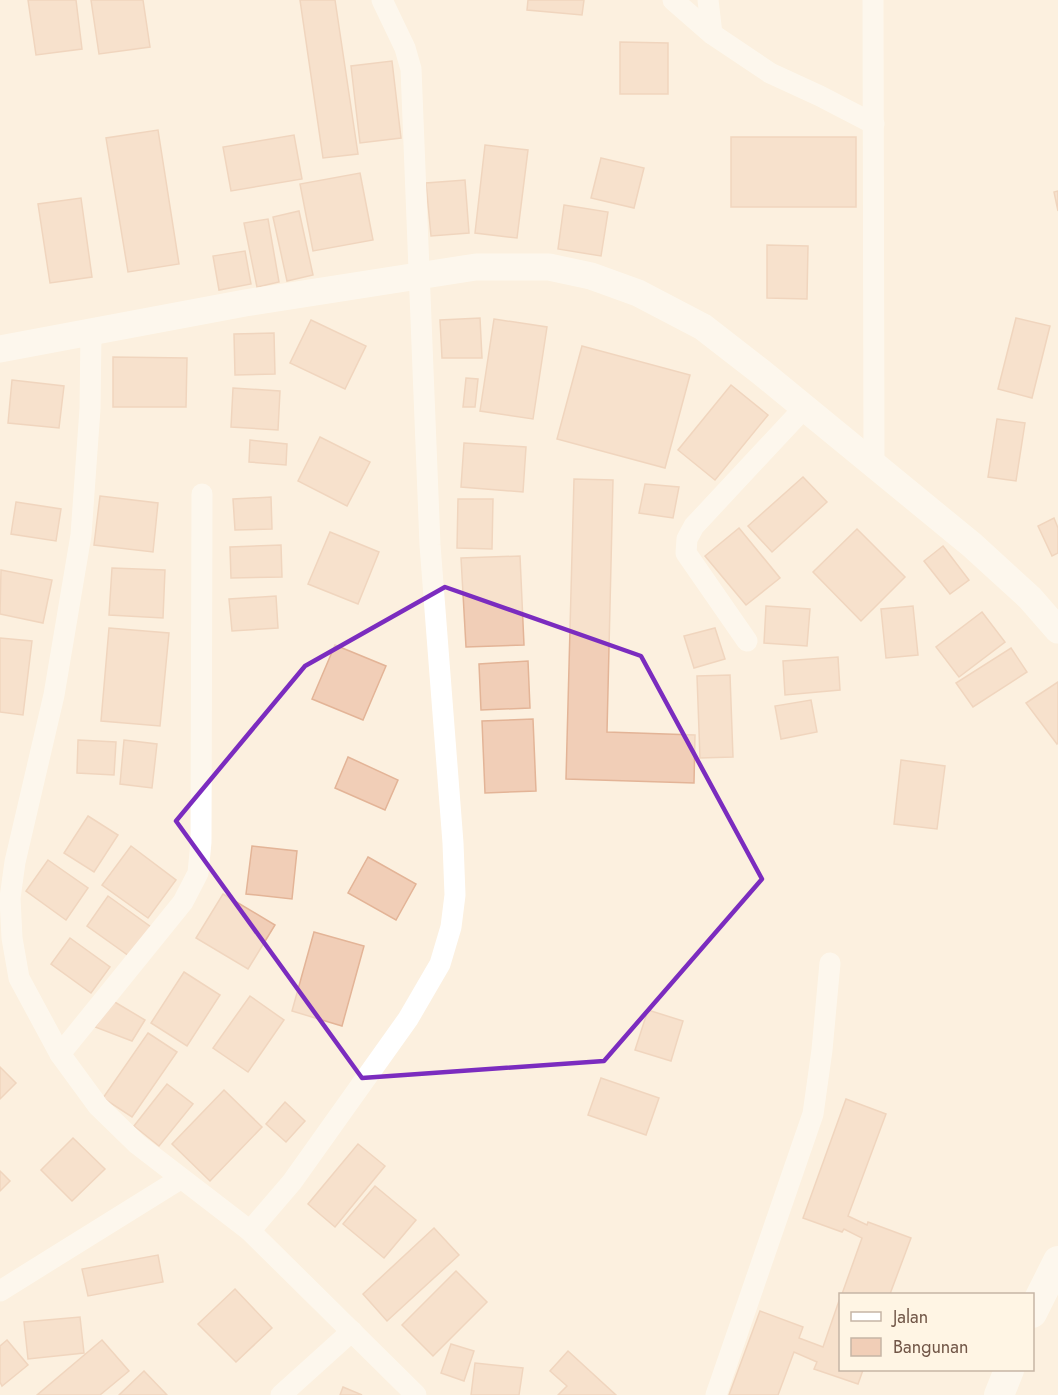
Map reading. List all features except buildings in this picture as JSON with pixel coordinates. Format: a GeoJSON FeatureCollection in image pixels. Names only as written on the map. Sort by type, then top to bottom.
{"type":"FeatureCollection","features":[{"type":"Feature","properties":{"kind":"main road"},"geometry":{"type":"LineString","coordinates":[[1034,1309],[1058,1261]]}},
{"type":"Feature","properties":{"kind":"main road"},"geometry":{"type":"LineString","coordinates":[[999,1395],[1009,1371]]}},
{"type":"Feature","properties":{"kind":"street"},"geometry":{"type":"LineString","coordinates":[[250,1231],[292,1182],[408,1019],[440,964],[451,927],[454,895],[453,843],[430,545],[411,69],[405,48],[382,0]]}},
{"type":"Feature","properties":{"kind":"street"},"geometry":{"type":"LineString","coordinates":[[673,0],[712,34],[770,73],[874,124]]}},
{"type":"Feature","properties":{"kind":"street"},"geometry":{"type":"LineString","coordinates":[[708,0],[712,34]]}},
{"type":"Feature","properties":{"kind":"street"},"geometry":{"type":"LineString","coordinates":[[873,0],[874,464]]}},
{"type":"Feature","properties":{"kind":"street"},"geometry":{"type":"LineString","coordinates":[[0,349],[244,303],[476,267],[549,267],[591,276],[638,293],[703,327],[805,407],[980,553],[1030,598],[1058,630]]}},
{"type":"Feature","properties":{"kind":"street"},"geometry":{"type":"LineString","coordinates":[[91,332],[90,409],[81,535],[54,695],[15,862],[10,898],[12,938],[19,978],[60,1054],[98,1106],[137,1144],[250,1231],[416,1395]]}},
{"type":"Feature","properties":{"kind":"street"},"geometry":{"type":"LineString","coordinates":[[747,641],[686,553],[687,539],[694,526],[805,407]]}},
{"type":"Feature","properties":{"kind":"street"},"geometry":{"type":"LineString","coordinates":[[60,1054],[183,902],[198,873],[201,842],[202,494]]}},
{"type":"Feature","properties":{"kind":"street"},"geometry":{"type":"LineString","coordinates":[[716,1395],[813,1114],[830,963]]}},
{"type":"Feature","properties":{"kind":"street"},"geometry":{"type":"LineString","coordinates":[[0,1291],[180,1179]]}},
{"type":"Feature","properties":{"kind":"street"},"geometry":{"type":"LineString","coordinates":[[281,1395],[352,1331]]}},
{"type":"Feature","properties":{"kind":"highlighted area"},"geometry":{"type":"Polygon","coordinates":[[[445,587],[641,656],[762,879],[604,1061],[362,1078],[176,821],[305,666],[445,587]]]}}]}
